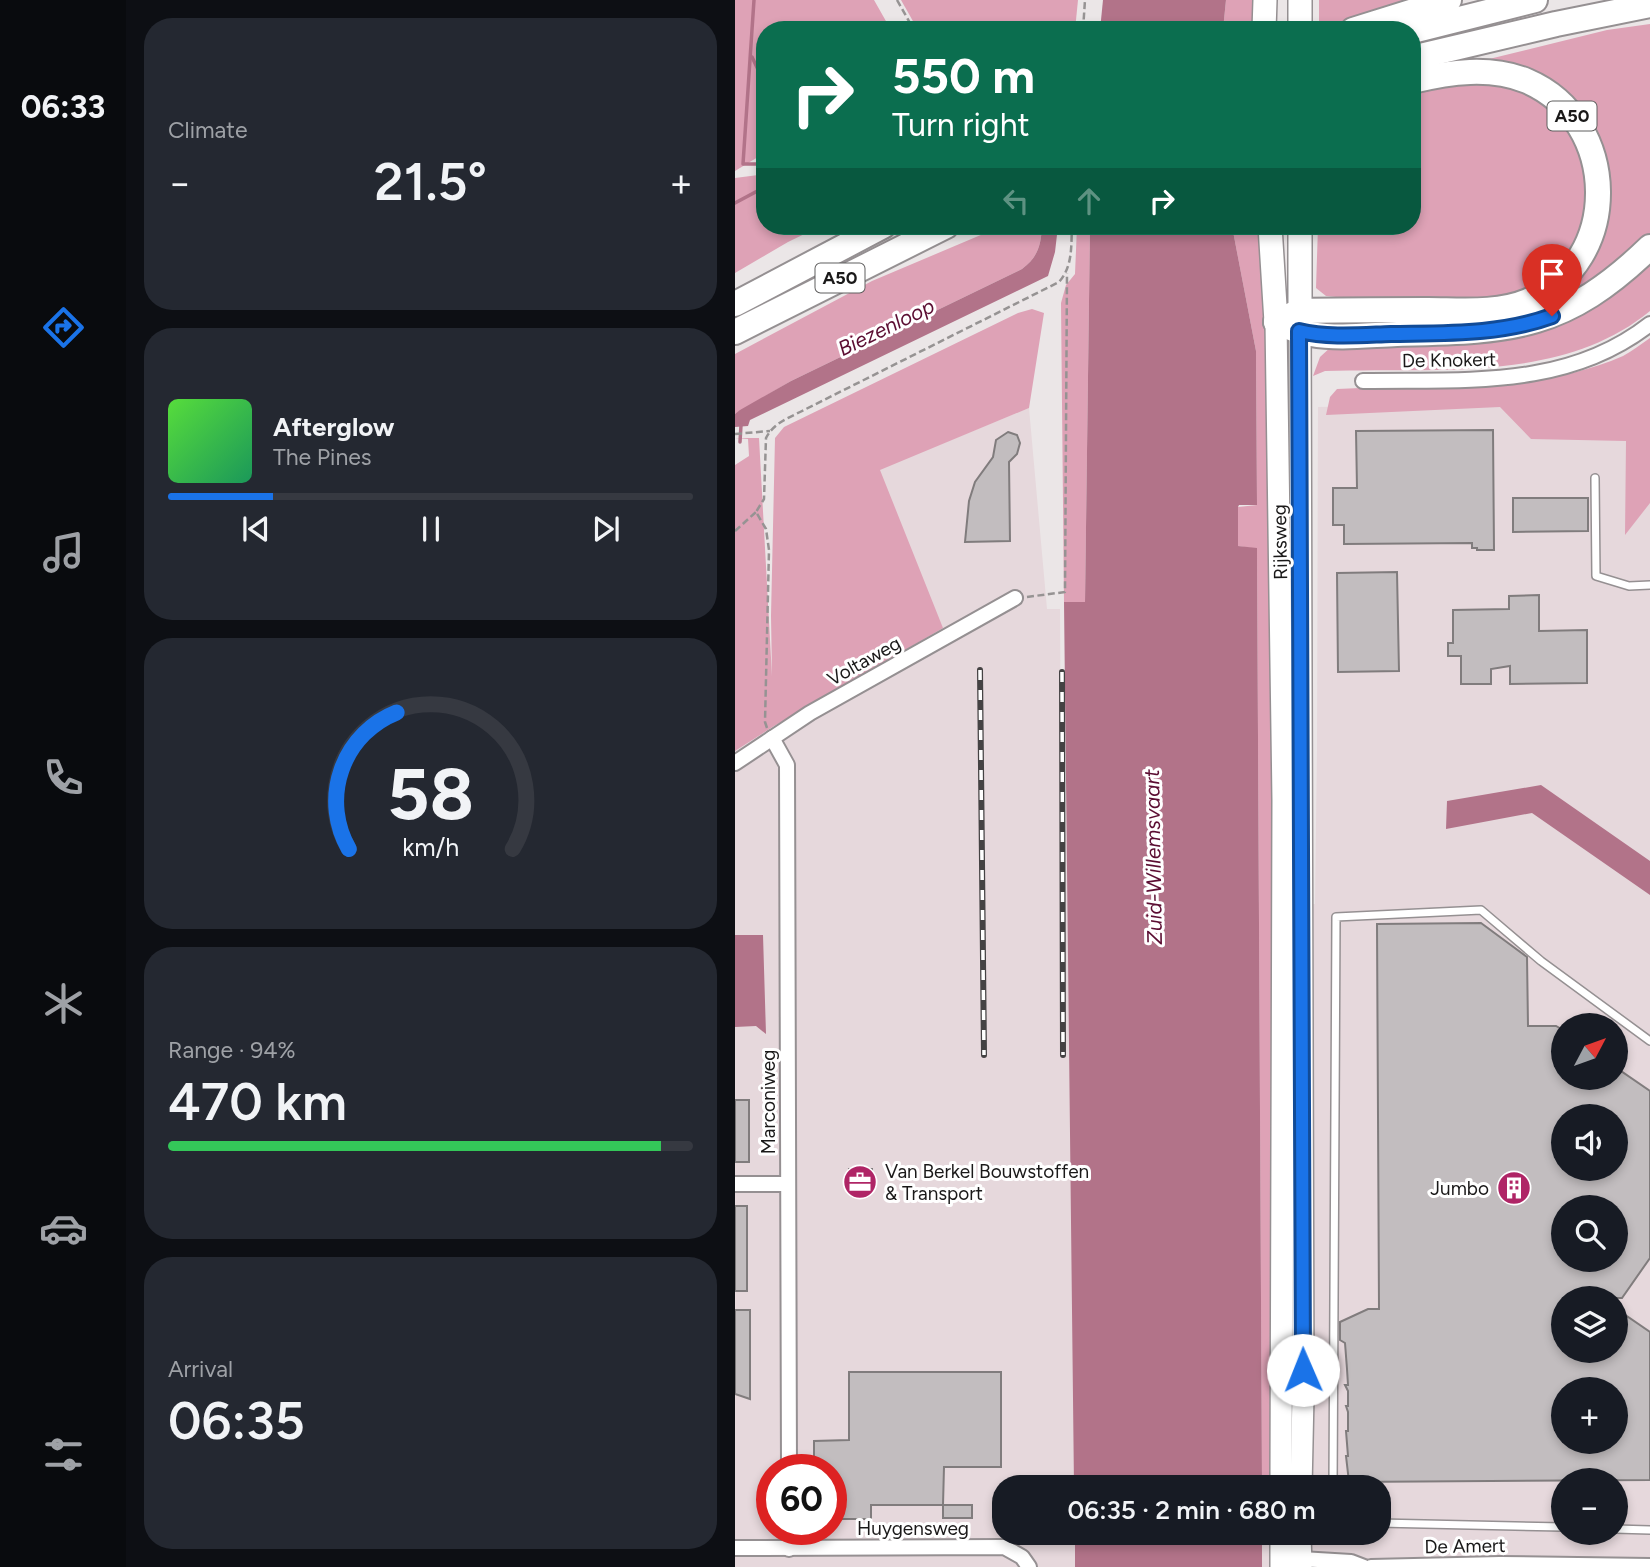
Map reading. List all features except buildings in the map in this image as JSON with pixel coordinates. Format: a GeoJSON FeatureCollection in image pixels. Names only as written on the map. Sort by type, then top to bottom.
{"type":"FeatureCollection","features":[{"type":"Feature","properties":{"kind":"highway"},"geometry":{"type":"LineString","coordinates":[[1264,21],[1265,0]]}},
{"type":"Feature","properties":{"kind":"highway"},"geometry":{"type":"LineString","coordinates":[[1300,0],[1300,21]]}},
{"type":"Feature","properties":{"kind":"highway"},"geometry":{"type":"LineString","coordinates":[[1382,21],[1449,0]]}},
{"type":"Feature","properties":{"kind":"highway"},"geometry":{"type":"LineString","coordinates":[[1421,30],[1535,0]]}},
{"type":"Feature","properties":{"kind":"highway"},"geometry":{"type":"LineString","coordinates":[[1421,56],[1650,5]]}},
{"type":"Feature","properties":{"kind":"highway","name":"A50"},"geometry":{"type":"LineString","coordinates":[[1276,322],[1516,305],[1530,300],[1559,281],[1587,246],[1599,197],[1597,167],[1587,139],[1567,108],[1544,90],[1524,80],[1483,71],[1448,72],[1421,79]]}},
{"type":"Feature","properties":{"kind":"highway","name":"A50"},"geometry":{"type":"LineString","coordinates":[[735,304],[866,235]]}},
{"type":"Feature","properties":{"kind":"highway","name":"A50"},"geometry":{"type":"LineString","coordinates":[[735,332],[928,235]]}},
{"type":"Feature","properties":{"kind":"highway","name":"Rijksweg"},"geometry":{"type":"LineString","coordinates":[[1271,235],[1276,322]]}},
{"type":"Feature","properties":{"kind":"highway","name":"Rijksweg"},"geometry":{"type":"LineString","coordinates":[[1300,235],[1300,321]]}},
{"type":"Feature","properties":{"kind":"highway"},"geometry":{"type":"LineString","coordinates":[[1300,321],[1315,335],[1476,332],[1521,326],[1552,316],[1597,292],[1650,247]]}},
{"type":"Feature","properties":{"kind":"main road","name":"Rijksweg"},"geometry":{"type":"LineString","coordinates":[[1300,321],[1301,1475]]}},
{"type":"Feature","properties":{"kind":"main road","name":"Rijksweg"},"geometry":{"type":"LineString","coordinates":[[1276,322],[1283,800],[1281,1475]]}},
{"type":"Feature","properties":{"kind":"main road"},"geometry":{"type":"LineString","coordinates":[[1285,1545],[1292,1565]]}},
{"type":"Feature","properties":{"kind":"main road"},"geometry":{"type":"LineString","coordinates":[[1292,1565],[1297,1545]]}},
{"type":"Feature","properties":{"kind":"street","name":"De Knokert"},"geometry":{"type":"LineString","coordinates":[[1363,381],[1514,378],[1554,371],[1613,349],[1650,324]]}},
{"type":"Feature","properties":{"kind":"street","name":"Voltaweg"},"geometry":{"type":"LineString","coordinates":[[735,763],[810,713],[1015,598]]}},
{"type":"Feature","properties":{"kind":"street","name":"Marconiweg"},"geometry":{"type":"LineString","coordinates":[[772,738],[787,765],[789,1454]]}},
{"type":"Feature","properties":{"kind":"street"},"geometry":{"type":"LineString","coordinates":[[735,1184],[787,1184]]}},
{"type":"Feature","properties":{"kind":"street","name":"Huygensweg"},"geometry":{"type":"LineString","coordinates":[[735,1548],[1004,1547],[1022,1557],[1029,1567]]}},
{"type":"Feature","properties":{"kind":"street"},"geometry":{"type":"LineString","coordinates":[[1292,1565],[1351,1562],[1364,1567]]}},
{"type":"Feature","properties":{"kind":"street","name":"De Amert"},"geometry":{"type":"LineString","coordinates":[[1371,1567],[1500,1564],[1650,1566]]}},
{"type":"Feature","properties":{"kind":"lane"},"geometry":{"type":"LineString","coordinates":[[1595,478],[1596,576],[1629,586],[1650,585]]}},
{"type":"Feature","properties":{"kind":"lane"},"geometry":{"type":"LineString","coordinates":[[1333,1475],[1336,917],[1481,910],[1541,961],[1650,1041]]}},
{"type":"Feature","properties":{"kind":"lane"},"geometry":{"type":"LineString","coordinates":[[1391,1522],[1551,1527]]}},
{"type":"Feature","properties":{"kind":"lane"},"geometry":{"type":"LineString","coordinates":[[1628,1529],[1650,1530]]}},
{"type":"Feature","properties":{"kind":"path"},"geometry":{"type":"LineString","coordinates":[[897,0],[909,21]]}},
{"type":"Feature","properties":{"kind":"path"},"geometry":{"type":"LineString","coordinates":[[1084,21],[1085,0]]}},
{"type":"Feature","properties":{"kind":"path"},"geometry":{"type":"LineString","coordinates":[[1015,598],[1065,592],[1067,273],[1071,235]]}},
{"type":"Feature","properties":{"kind":"path"},"geometry":{"type":"LineString","coordinates":[[735,531],[756,512],[764,499],[766,438],[776,425],[1045,291],[1067,273]]}},
{"type":"Feature","properties":{"kind":"path"},"geometry":{"type":"LineString","coordinates":[[735,433],[770,431]]}},
{"type":"Feature","properties":{"kind":"path"},"geometry":{"type":"LineString","coordinates":[[756,512],[767,530],[769,550],[765,722],[772,738]]}},
{"type":"Feature","properties":{"kind":"shaded area"},"geometry":{"type":"Polygon","coordinates":[[[735,0],[874,0],[886,21],[756,21],[756,158],[735,171],[735,0]]]}},
{"type":"Feature","properties":{"kind":"shaded area"},"geometry":{"type":"Polygon","coordinates":[[[901,0],[1078,0],[1076,21],[913,21],[901,0]]]}},
{"type":"Feature","properties":{"kind":"shaded area"},"geometry":{"type":"Polygon","coordinates":[[[1226,0],[1252,0],[1252,21],[1224,21],[1226,0]]]}},
{"type":"Feature","properties":{"kind":"shaded area"},"geometry":{"type":"Polygon","coordinates":[[[1319,0],[1413,0],[1347,21],[1319,21],[1319,0]]]}},
{"type":"Feature","properties":{"kind":"shaded area"},"geometry":{"type":"Polygon","coordinates":[[[1650,24],[1650,234],[1607,271],[1557,298],[1576,279],[1590,255],[1590,128],[1485,60],[1607,30],[1650,24]]]}},
{"type":"Feature","properties":{"kind":"shaded area"},"geometry":{"type":"Polygon","coordinates":[[[1496,80],[1540,98],[1562,118],[1575,138],[1583,160],[1587,184],[1581,232],[1571,253],[1557,271],[1541,284],[1513,295],[1483,300],[1336,297],[1326,296],[1316,288],[1318,235],[1421,235],[1421,88],[1496,80]]]}},
{"type":"Feature","properties":{"kind":"shaded area"},"geometry":{"type":"Polygon","coordinates":[[[756,175],[756,235],[802,235],[735,273],[735,178],[756,175]]]}},
{"type":"Feature","properties":{"kind":"shaded area"},"geometry":{"type":"Polygon","coordinates":[[[981,235],[1041,235],[1038,250],[1022,269],[791,381],[735,414],[735,354],[872,281],[981,235]]]}},
{"type":"Feature","properties":{"kind":"shaded area"},"geometry":{"type":"Polygon","coordinates":[[[1077,235],[1090,235],[1085,602],[1064,602],[1061,303],[1066,285],[1075,274],[1077,235]]]}},
{"type":"Feature","properties":{"kind":"shaded area"},"geometry":{"type":"Polygon","coordinates":[[[1234,235],[1259,235],[1267,325],[1274,840],[1272,1475],[1262,1475],[1257,549],[1238,546],[1238,507],[1257,505],[1256,351],[1234,235]]]}},
{"type":"Feature","properties":{"kind":"shaded area"},"geometry":{"type":"Polygon","coordinates":[[[1650,263],[1650,311],[1615,334],[1577,351],[1537,361],[1495,367],[1325,371],[1313,376],[1320,357],[1332,346],[1491,340],[1650,263]]]}},
{"type":"Feature","properties":{"kind":"shaded area"},"geometry":{"type":"Polygon","coordinates":[[[1032,309],[1044,313],[1029,408],[880,470],[943,628],[735,751],[735,465],[749,456],[748,439],[735,438],[759,438],[772,676],[775,438],[784,427],[1018,313],[1032,309]]]}},
{"type":"Feature","properties":{"kind":"shaded area"},"geometry":{"type":"Polygon","coordinates":[[[1650,338],[1650,503],[1625,535],[1626,441],[1531,439],[1500,407],[1326,415],[1330,397],[1337,389],[1482,385],[1554,377],[1623,356],[1650,338]]]}},
{"type":"Feature","properties":{"kind":"shaded area"},"geometry":{"type":"Polygon","coordinates":[[[1502,403],[1650,427],[1650,1567],[735,1567],[735,751],[774,726],[880,469],[1029,408],[1047,609],[1060,609],[1061,777],[1077,966],[1253,902],[1315,904],[1318,407],[1502,403]]]}},
{"type":"Feature","properties":{"kind":"water"},"geometry":{"type":"Polygon","coordinates":[[[1103,0],[1226,0],[1224,21],[1101,21],[1103,0]]]}},
{"type":"Feature","properties":{"kind":"water"},"geometry":{"type":"Polygon","coordinates":[[[1041,235],[1057,235],[1048,276],[750,420],[748,426],[735,427],[735,414],[791,381],[1022,269],[1032,260],[1041,235]]]}},
{"type":"Feature","properties":{"kind":"water","name":"Zuid-Willemsvaart"},"geometry":{"type":"Polygon","coordinates":[[[1090,235],[1234,235],[1256,351],[1257,505],[1238,507],[1238,546],[1257,548],[1262,1475],[1074,1475],[1064,602],[1085,602],[1090,235]]]}},
{"type":"Feature","properties":{"kind":"water"},"geometry":{"type":"Polygon","coordinates":[[[1541,785],[1650,861],[1650,895],[1532,813],[1446,829],[1447,801],[1541,785]]]}},
{"type":"Feature","properties":{"kind":"water"},"geometry":{"type":"Polygon","coordinates":[[[735,935],[763,935],[766,1034],[756,1026],[735,1027],[735,935]]]}},
{"type":"Feature","properties":{"kind":"water"},"geometry":{"type":"Polygon","coordinates":[[[1075,1545],[1262,1545],[1262,1567],[1075,1567],[1075,1545]]]}},
{"type":"Feature","properties":{"kind":"waterway"},"geometry":{"type":"LineString","coordinates":[[754,0],[743,164],[756,164]]}},
{"type":"Feature","properties":{"kind":"waterway","name":"Biezenloop"},"geometry":{"type":"LineString","coordinates":[[752,57],[756,65]]}},
{"type":"Feature","properties":{"kind":"waterway"},"geometry":{"type":"LineString","coordinates":[[735,203],[756,192]]}},
{"type":"Feature","properties":{"kind":"waterway","name":"Biezenloop"},"geometry":{"type":"LineString","coordinates":[[740,442],[741,425]]}},
{"type":"Feature","properties":{"kind":"railway"},"geometry":{"type":"LineString","coordinates":[[980,670],[984,1055]]}},
{"type":"Feature","properties":{"kind":"railway"},"geometry":{"type":"LineString","coordinates":[[1062,672],[1063,1055]]}},
{"type":"Feature","properties":{"kind":"place","name":"Van Berkel Bouwstoffen & Transport"},"geometry":{"type":"Point","coordinates":[860,1182]}},
{"type":"Feature","properties":{"kind":"place","name":"Jumbo"},"geometry":{"type":"Point","coordinates":[1514,1188]}},
{"type":"Feature","properties":{"kind":"route"},"geometry":{"type":"LineString","coordinates":[[1303,1370],[1299,331],[1315,335],[1476,332],[1521,326],[1552,316]]}}]}
